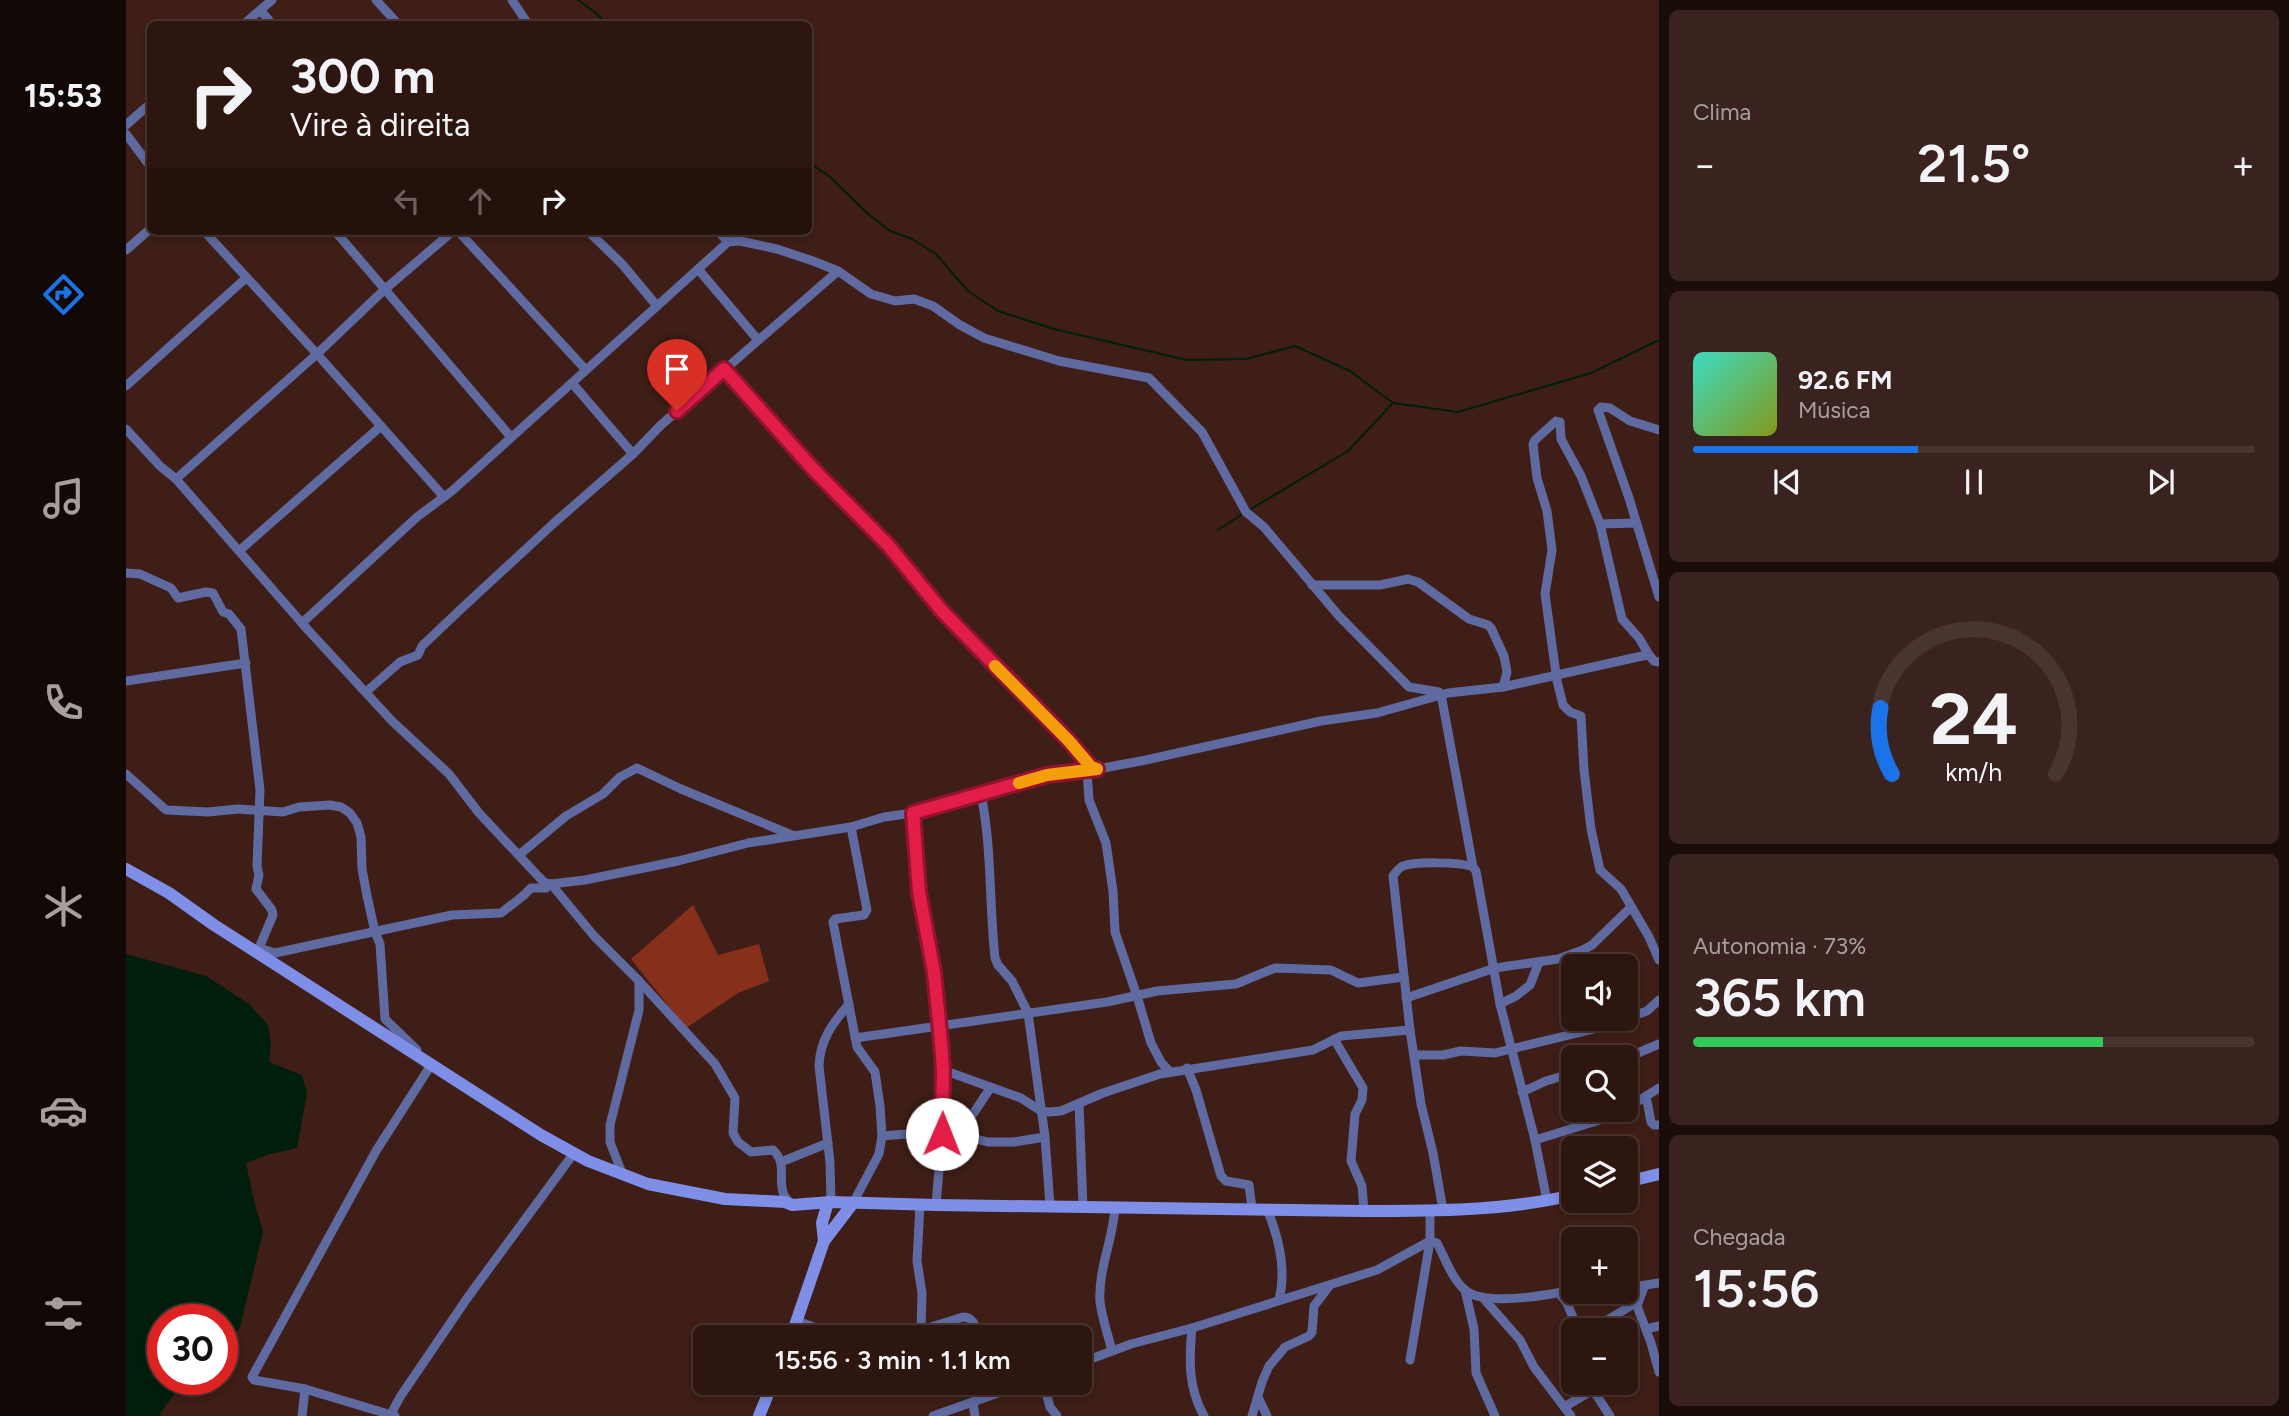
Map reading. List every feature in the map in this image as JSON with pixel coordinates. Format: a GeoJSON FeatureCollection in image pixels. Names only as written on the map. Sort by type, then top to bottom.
{"type":"FeatureCollection","features":[{"type":"Feature","properties":{"kind":"main road"},"geometry":{"type":"LineString","coordinates":[[126,869],[169,893],[494,1106],[574,1153],[648,1184],[740,1201],[785,1202],[792,1205],[829,1202],[1437,1211],[1561,1198]]}},
{"type":"Feature","properties":{"kind":"main road"},"geometry":{"type":"LineString","coordinates":[[1638,1179],[1659,1174]]}},
{"type":"Feature","properties":{"kind":"main road"},"geometry":{"type":"LineString","coordinates":[[824,1241],[822,1223],[829,1202]]}},
{"type":"Feature","properties":{"kind":"main road"},"geometry":{"type":"LineString","coordinates":[[796,1325],[824,1241],[853,1203]]}},
{"type":"Feature","properties":{"kind":"main road"},"geometry":{"type":"LineString","coordinates":[[759,1416],[768,1395]]}},
{"type":"Feature","properties":{"kind":"street"},"geometry":{"type":"LineString","coordinates":[[248,21],[271,0]]}},
{"type":"Feature","properties":{"kind":"street"},"geometry":{"type":"LineString","coordinates":[[376,0],[395,21]]}},
{"type":"Feature","properties":{"kind":"street"},"geometry":{"type":"LineString","coordinates":[[512,0],[526,21]]}},
{"type":"Feature","properties":{"kind":"street"},"geometry":{"type":"LineString","coordinates":[[261,10],[270,21]]}},
{"type":"Feature","properties":{"kind":"street"},"geometry":{"type":"LineString","coordinates":[[126,125],[147,107]]}},
{"type":"Feature","properties":{"kind":"street"},"geometry":{"type":"LineString","coordinates":[[126,134],[147,162]]}},
{"type":"Feature","properties":{"kind":"street"},"geometry":{"type":"LineString","coordinates":[[126,250],[147,232]]}},
{"type":"Feature","properties":{"kind":"street"},"geometry":{"type":"LineString","coordinates":[[208,235],[444,498]]}},
{"type":"Feature","properties":{"kind":"street"},"geometry":{"type":"LineString","coordinates":[[338,235],[511,437]]}},
{"type":"Feature","properties":{"kind":"street"},"geometry":{"type":"LineString","coordinates":[[176,479],[317,354],[384,290],[450,235]]}},
{"type":"Feature","properties":{"kind":"street"},"geometry":{"type":"LineString","coordinates":[[459,235],[586,370]]}},
{"type":"Feature","properties":{"kind":"street"},"geometry":{"type":"LineString","coordinates":[[592,235],[622,264],[657,306]]}},
{"type":"Feature","properties":{"kind":"street"},"geometry":{"type":"LineString","coordinates":[[722,235],[728,242]]}},
{"type":"Feature","properties":{"kind":"street"},"geometry":{"type":"LineString","coordinates":[[302,623],[417,517],[444,498],[728,242],[740,241],[777,249],[838,271],[871,294],[895,301],[914,299],[933,306],[984,338],[1059,361],[1149,378],[1202,432],[1245,512],[1264,527],[1312,585],[1404,683],[1418,690],[1444,694]]}},
{"type":"Feature","properties":{"kind":"street"},"geometry":{"type":"LineString","coordinates":[[698,269],[758,340]]}},
{"type":"Feature","properties":{"kind":"street"},"geometry":{"type":"LineString","coordinates":[[366,692],[400,662],[418,655],[422,646],[461,609],[633,454],[661,425],[838,271]]}},
{"type":"Feature","properties":{"kind":"street"},"geometry":{"type":"LineString","coordinates":[[126,386],[246,278]]}},
{"type":"Feature","properties":{"kind":"street"},"geometry":{"type":"LineString","coordinates":[[724,369],[814,470],[888,545],[942,611],[1091,767],[1089,800],[1106,843],[1113,891],[1115,932],[1151,1043],[1170,1072]]}},
{"type":"Feature","properties":{"kind":"street"},"geometry":{"type":"LineString","coordinates":[[572,383],[633,454]]}},
{"type":"Feature","properties":{"kind":"street"},"geometry":{"type":"LineString","coordinates":[[1659,430],[1630,421],[1610,408],[1601,407],[1598,410],[1654,572],[1659,597]]}},
{"type":"Feature","properties":{"kind":"street"},"geometry":{"type":"LineString","coordinates":[[1659,662],[1654,661],[1622,619],[1600,524],[1581,476],[1561,439],[1560,422],[1556,421],[1533,444],[1552,550],[1545,594],[1563,705],[1570,712],[1581,716],[1591,829],[1600,870],[1614,881],[1632,907],[1650,937],[1659,960]]}},
{"type":"Feature","properties":{"kind":"street"},"geometry":{"type":"LineString","coordinates":[[239,551],[381,426]]}},
{"type":"Feature","properties":{"kind":"street"},"geometry":{"type":"LineString","coordinates":[[126,430],[176,479],[391,721],[449,774],[479,813],[545,883],[551,884],[585,880],[678,861],[738,845],[850,827],[884,817],[913,813],[1047,775],[1092,770],[1321,721],[1377,713],[1444,694],[1503,687],[1649,655]]}},
{"type":"Feature","properties":{"kind":"street"},"geometry":{"type":"LineString","coordinates":[[1600,524],[1636,523]]}},
{"type":"Feature","properties":{"kind":"street"},"geometry":{"type":"LineString","coordinates":[[126,573],[140,574],[171,587],[178,597],[213,593],[223,612],[229,614],[241,629],[260,790],[257,866],[259,875],[256,889],[273,915],[258,951],[275,953],[453,915],[501,913],[529,889],[545,888],[551,884]]}},
{"type":"Feature","properties":{"kind":"street"},"geometry":{"type":"LineString","coordinates":[[1312,585],[1380,585],[1408,579],[1418,582],[1469,619],[1492,628],[1507,672],[1503,687]]}},
{"type":"Feature","properties":{"kind":"street"},"geometry":{"type":"LineString","coordinates":[[126,681],[246,663]]}},
{"type":"Feature","properties":{"kind":"street"},"geometry":{"type":"LineString","coordinates":[[1444,694],[1500,1004],[1535,1140],[1546,1201]]}},
{"type":"Feature","properties":{"kind":"street"},"geometry":{"type":"LineString","coordinates":[[519,855],[566,816],[603,794],[620,777],[638,768],[681,789],[792,835]]}},
{"type":"Feature","properties":{"kind":"street"},"geometry":{"type":"LineString","coordinates":[[126,774],[166,810],[283,812],[299,807],[330,805],[351,813],[361,837],[362,869],[380,944],[385,1019],[431,1065],[376,1151],[252,1375],[254,1380],[305,1389],[392,1415],[468,1297],[574,1153]]}},
{"type":"Feature","properties":{"kind":"street"},"geometry":{"type":"LineString","coordinates":[[981,794],[992,882],[995,958],[1012,981],[1028,1013],[1045,1137],[1051,1206]]}},
{"type":"Feature","properties":{"kind":"street"},"geometry":{"type":"LineString","coordinates":[[913,813],[919,892],[934,972],[943,1070],[942,1134],[936,1205]]}},
{"type":"Feature","properties":{"kind":"street"},"geometry":{"type":"LineString","coordinates":[[850,827],[867,910],[864,915],[835,919],[833,922],[855,1038],[861,1055],[875,1072],[882,1136],[879,1154],[853,1203]]}},
{"type":"Feature","properties":{"kind":"street"},"geometry":{"type":"LineString","coordinates":[[1410,1360],[1437,1211],[1433,1153],[1421,1104],[1410,1030],[1394,876],[1403,866],[1417,864],[1465,864],[1474,867]]}},
{"type":"Feature","properties":{"kind":"street"},"geometry":{"type":"LineString","coordinates":[[551,884],[594,936],[715,1064],[734,1095],[733,1133],[738,1142],[751,1152],[772,1150],[781,1162],[783,1194],[792,1205]]}},
{"type":"Feature","properties":{"kind":"street"},"geometry":{"type":"LineString","coordinates":[[1406,998],[1495,968],[1558,959],[1583,950],[1632,907]]}},
{"type":"Feature","properties":{"kind":"street"},"geometry":{"type":"LineString","coordinates":[[1500,1004],[1530,985],[1539,962]]}},
{"type":"Feature","properties":{"kind":"street"},"geometry":{"type":"LineString","coordinates":[[855,1038],[1174,989],[1236,984],[1246,982],[1267,970],[1283,967],[1331,970],[1358,983],[1404,977]]}},
{"type":"Feature","properties":{"kind":"street"},"geometry":{"type":"LineString","coordinates":[[622,1173],[610,1142],[610,1125],[639,1010],[639,981]]}},
{"type":"Feature","properties":{"kind":"street"},"geometry":{"type":"LineString","coordinates":[[1414,1055],[1443,1055],[1461,1051],[1495,1053],[1619,1021],[1652,1008],[1659,1000]]}},
{"type":"Feature","properties":{"kind":"street"},"geometry":{"type":"LineString","coordinates":[[829,1202],[828,1143],[819,1066],[820,1053],[831,1026],[849,1004]]}},
{"type":"Feature","properties":{"kind":"street"},"geometry":{"type":"LineString","coordinates":[[943,1070],[1021,1098],[1041,1111],[1061,1111],[1118,1087],[1187,1068],[1313,1050],[1341,1036],[1410,1030]]}},
{"type":"Feature","properties":{"kind":"street"},"geometry":{"type":"LineString","coordinates":[[1334,1039],[1363,1088],[1362,1100],[1355,1114],[1351,1161],[1362,1186],[1364,1211]]}},
{"type":"Feature","properties":{"kind":"street"},"geometry":{"type":"LineString","coordinates":[[1638,1053],[1659,1044]]}},
{"type":"Feature","properties":{"kind":"street"},"geometry":{"type":"LineString","coordinates":[[1187,1068],[1221,1176],[1226,1181],[1249,1185],[1252,1209]]}},
{"type":"Feature","properties":{"kind":"street"},"geometry":{"type":"LineString","coordinates":[[1522,1092],[1561,1077]]}},
{"type":"Feature","properties":{"kind":"street"},"geometry":{"type":"LineString","coordinates":[[959,1135],[992,1087]]}},
{"type":"Feature","properties":{"kind":"street"},"geometry":{"type":"LineString","coordinates":[[1535,1140],[1616,1115],[1659,1088]]}},
{"type":"Feature","properties":{"kind":"street"},"geometry":{"type":"LineString","coordinates":[[1646,1096],[1651,1122],[1659,1125]]}},
{"type":"Feature","properties":{"kind":"street"},"geometry":{"type":"LineString","coordinates":[[1079,1104],[1083,1207]]}},
{"type":"Feature","properties":{"kind":"street"},"geometry":{"type":"LineString","coordinates":[[882,1136],[931,1132],[988,1142],[1014,1142],[1045,1137]]}},
{"type":"Feature","properties":{"kind":"street"},"geometry":{"type":"LineString","coordinates":[[781,1162],[828,1143]]}},
{"type":"Feature","properties":{"kind":"street"},"geometry":{"type":"LineString","coordinates":[[920,1205],[917,1261],[922,1293],[921,1325]]}},
{"type":"Feature","properties":{"kind":"street"},"geometry":{"type":"LineString","coordinates":[[1112,1351],[1100,1302],[1102,1274],[1114,1225],[1115,1208]]}},
{"type":"Feature","properties":{"kind":"street"},"geometry":{"type":"LineString","coordinates":[[1267,1209],[1275,1228],[1280,1253],[1283,1284],[1279,1300]]}},
{"type":"Feature","properties":{"kind":"street"},"geometry":{"type":"LineString","coordinates":[[1092,1358],[1384,1267],[1430,1241],[1437,1243],[1459,1283],[1472,1295],[1484,1299],[1559,1293],[1573,1318]]}},
{"type":"Feature","properties":{"kind":"street"},"geometry":{"type":"LineString","coordinates":[[1638,1287],[1659,1283]]}},
{"type":"Feature","properties":{"kind":"street"},"geometry":{"type":"LineString","coordinates":[[1252,1416],[1262,1382],[1277,1353],[1303,1340],[1312,1332],[1314,1306],[1330,1285]]}},
{"type":"Feature","properties":{"kind":"street"},"geometry":{"type":"LineString","coordinates":[[1638,1300],[1644,1287]]}},
{"type":"Feature","properties":{"kind":"street"},"geometry":{"type":"LineString","coordinates":[[1465,1290],[1474,1329],[1476,1373],[1495,1416]]}},
{"type":"Feature","properties":{"kind":"street"},"geometry":{"type":"LineString","coordinates":[[1484,1299],[1520,1340],[1534,1367],[1571,1416]]}},
{"type":"Feature","properties":{"kind":"street"},"geometry":{"type":"LineString","coordinates":[[1611,1318],[1634,1304]]}},
{"type":"Feature","properties":{"kind":"street"},"geometry":{"type":"LineString","coordinates":[[1638,1304],[1659,1372]]}},
{"type":"Feature","properties":{"kind":"street"},"geometry":{"type":"LineString","coordinates":[[939,1325],[969,1317],[974,1325]]}},
{"type":"Feature","properties":{"kind":"street"},"geometry":{"type":"LineString","coordinates":[[797,1321],[808,1325]]}},
{"type":"Feature","properties":{"kind":"street"},"geometry":{"type":"LineString","coordinates":[[1646,1329],[1659,1326]]}},
{"type":"Feature","properties":{"kind":"street"},"geometry":{"type":"LineString","coordinates":[[1192,1328],[1189,1357],[1191,1375],[1198,1405],[1204,1416]]}},
{"type":"Feature","properties":{"kind":"street"},"geometry":{"type":"LineString","coordinates":[[302,1416],[305,1389]]}},
{"type":"Feature","properties":{"kind":"street"},"geometry":{"type":"LineString","coordinates":[[933,1416],[995,1395]]}},
{"type":"Feature","properties":{"kind":"street"},"geometry":{"type":"LineString","coordinates":[[1046,1395],[1050,1408],[1057,1416]]}},
{"type":"Feature","properties":{"kind":"street"},"geometry":{"type":"LineString","coordinates":[[1564,1408],[1579,1395]]}},
{"type":"Feature","properties":{"kind":"street"},"geometry":{"type":"LineString","coordinates":[[1596,1395],[1610,1416]]}},
{"type":"Feature","properties":{"kind":"street"},"geometry":{"type":"LineString","coordinates":[[1258,1398],[1267,1416]]}},
{"type":"Feature","properties":{"kind":"street"},"geometry":{"type":"LineString","coordinates":[[973,1403],[975,1416]]}},
{"type":"Feature","properties":{"kind":"shaded area"},"geometry":{"type":"Polygon","coordinates":[[[693,905],[718,955],[759,944],[769,981],[738,993],[686,1028],[631,959],[693,905]]]}},
{"type":"Feature","properties":{"kind":"shaded area"},"geometry":{"type":"Polygon","coordinates":[[[126,954],[206,976],[249,1004],[268,1025],[271,1044],[269,1062],[302,1075],[307,1093],[297,1148],[246,1163],[263,1232],[238,1331],[238,1304],[147,1304],[147,1395],[174,1395],[160,1413],[161,1416],[126,1416],[126,954]]]}},
{"type":"Feature","properties":{"kind":"waterway"},"geometry":{"type":"LineString","coordinates":[[578,0],[604,21]]}},
{"type":"Feature","properties":{"kind":"waterway"},"geometry":{"type":"LineString","coordinates":[[812,165],[829,176],[868,214],[890,231],[912,239],[936,254],[968,291],[998,311],[1054,329],[1187,360],[1246,359],[1295,346],[1350,371],[1393,403],[1458,412],[1591,373],[1659,340]]}},
{"type":"Feature","properties":{"kind":"waterway"},"geometry":{"type":"LineString","coordinates":[[1249,510],[1348,451],[1392,404]]}},
{"type":"Feature","properties":{"kind":"waterway"},"geometry":{"type":"LineString","coordinates":[[1218,530],[1244,513]]}},
{"type":"Feature","properties":{"kind":"slow traffic"},"geometry":{"type":"LineString","coordinates":[[995,666],[1091,767],[1097,769],[1047,775],[1019,783]]}},
{"type":"Feature","properties":{"kind":"route"},"geometry":{"type":"LineString","coordinates":[[677,411],[724,369],[814,470],[888,545],[942,611],[1091,767],[1097,769],[1047,775],[913,813],[919,892],[934,972],[941,1042],[942,1134]]}}]}
